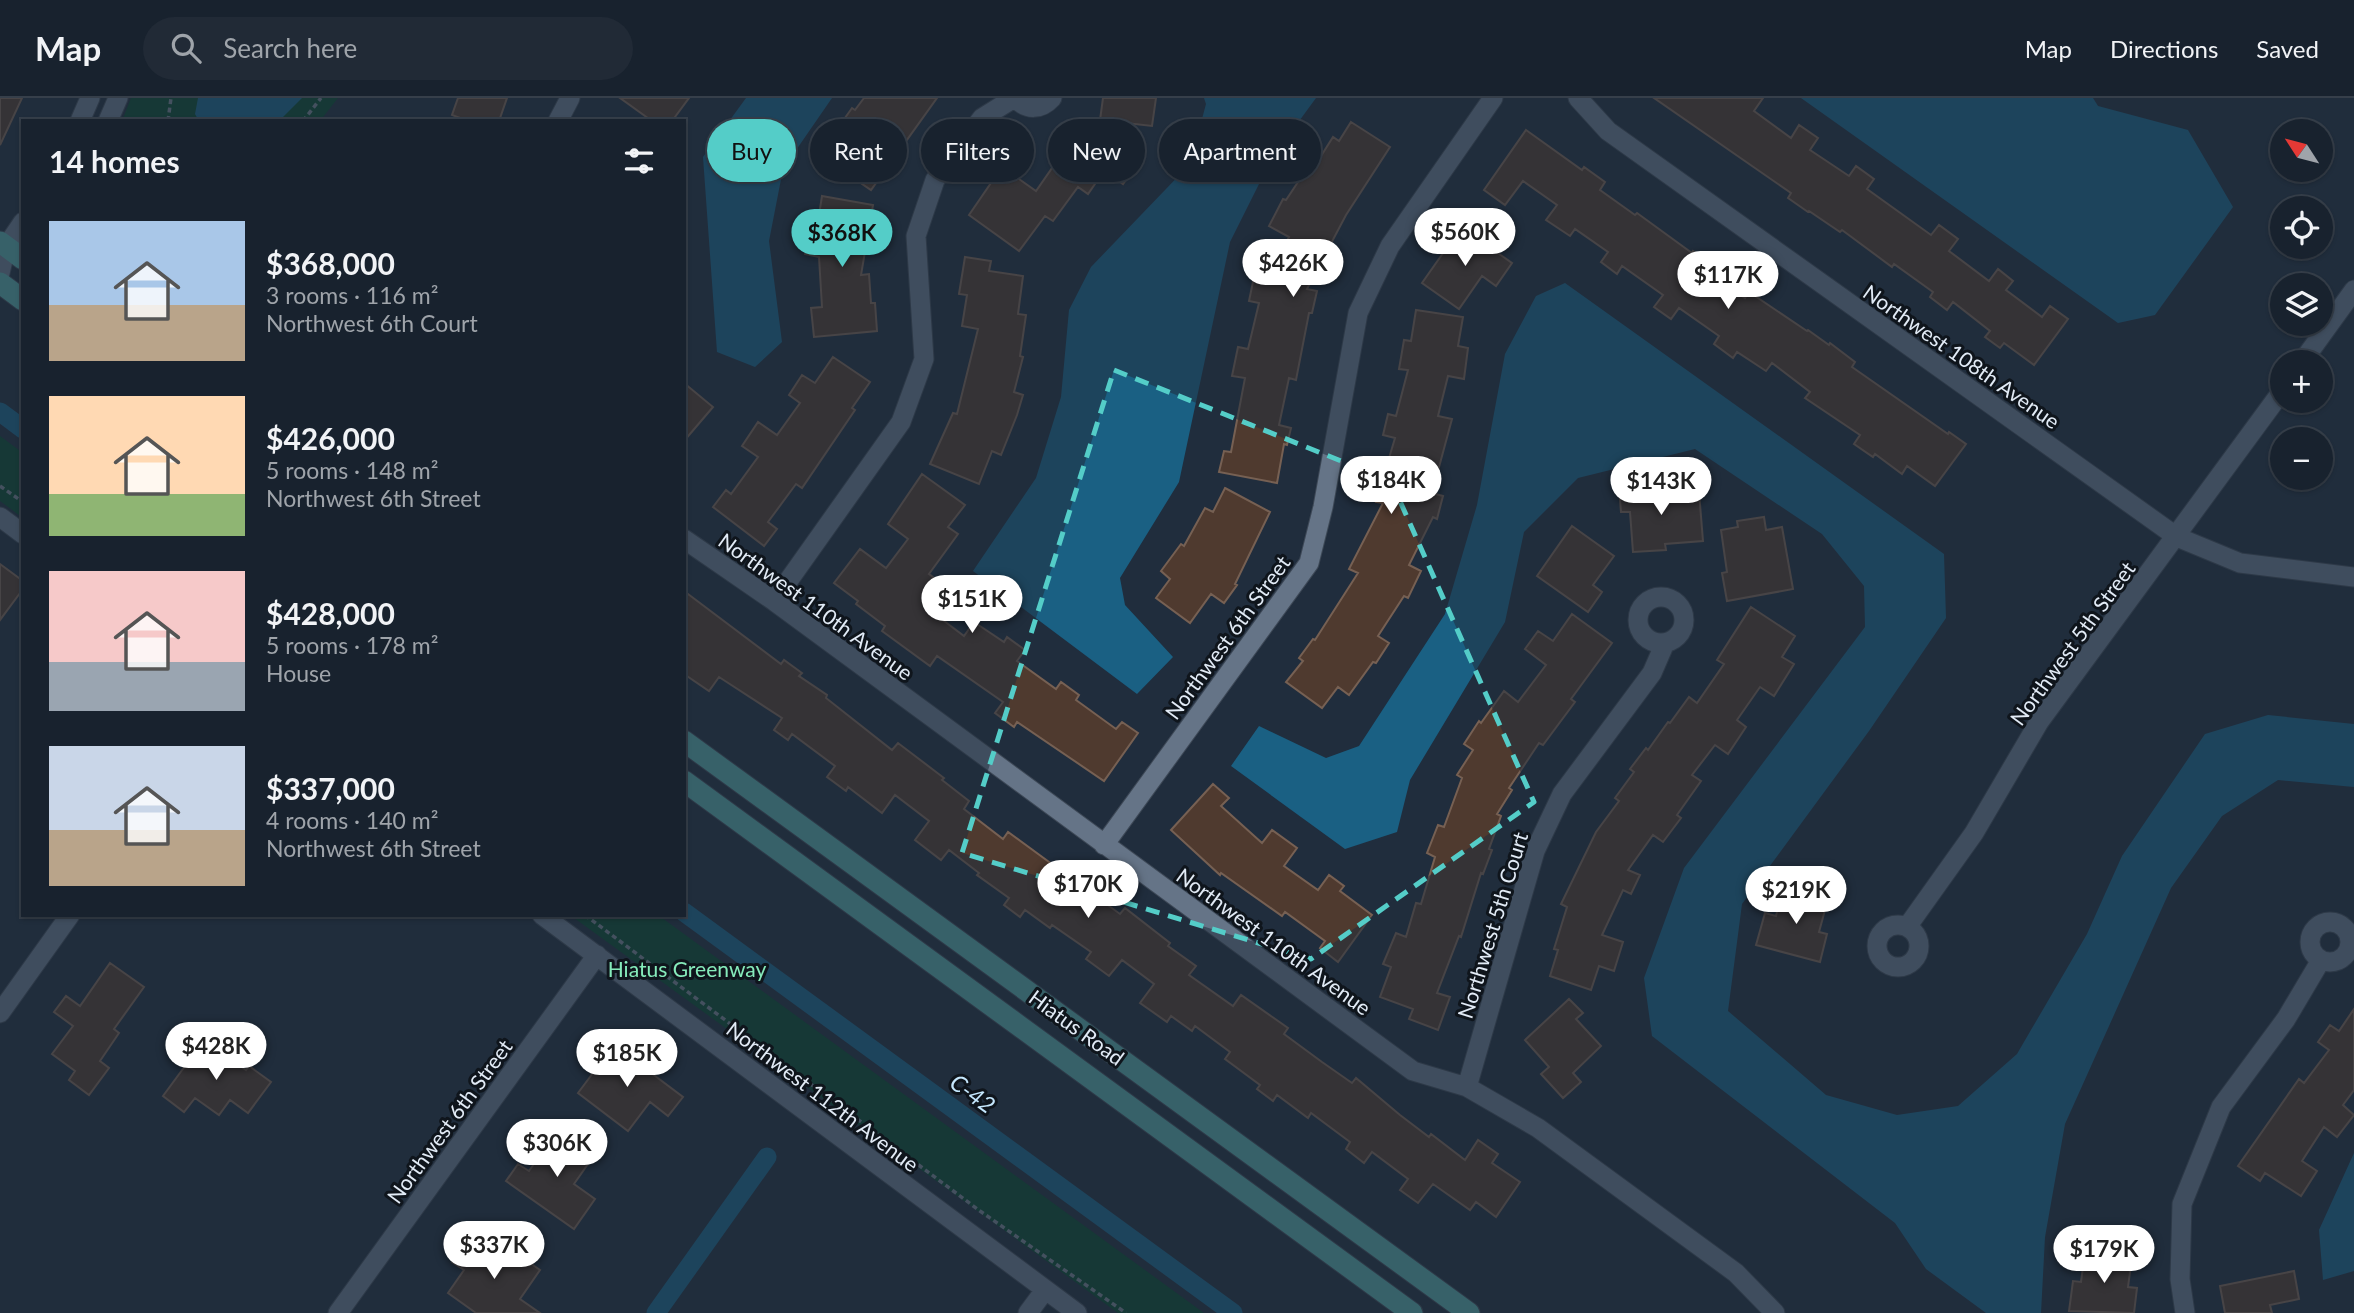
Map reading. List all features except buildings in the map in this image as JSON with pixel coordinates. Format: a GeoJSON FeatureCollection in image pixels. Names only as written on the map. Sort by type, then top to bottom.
{"type":"FeatureCollection","features":[{"type":"Feature","properties":{"kind":"main road"},"geometry":{"type":"LineString","coordinates":[[0,282],[21,298]]}},
{"type":"Feature","properties":{"kind":"main road","name":"Hiatus Road"},"geometry":{"type":"LineString","coordinates":[[686,742],[1469,1313]]}},
{"type":"Feature","properties":{"kind":"main road","name":"Hiatus Road"},"geometry":{"type":"LineString","coordinates":[[686,782],[1412,1313]]}},
{"type":"Feature","properties":{"kind":"main road"},"geometry":{"type":"LineString","coordinates":[[1343,1262],[1363,1236]]}},
{"type":"Feature","properties":{"kind":"street"},"geometry":{"type":"LineString","coordinates":[[81,119],[90,98]]}},
{"type":"Feature","properties":{"kind":"street"},"geometry":{"type":"LineString","coordinates":[[109,119],[118,98]]}},
{"type":"Feature","properties":{"kind":"street"},"geometry":{"type":"LineString","coordinates":[[559,119],[570,98]]}},
{"type":"Feature","properties":{"kind":"street"},"geometry":{"type":"LineString","coordinates":[[774,601],[901,422],[923,359],[916,236],[934,180],[982,118],[1014,98],[1026,107],[1033,108],[1040,107],[1052,98]]}},
{"type":"Feature","properties":{"kind":"street","name":"Northwest 6th Street"},"geometry":{"type":"LineString","coordinates":[[1104,845],[1309,562],[1323,507],[1358,313],[1390,246],[1493,98]]}},
{"type":"Feature","properties":{"kind":"street","name":"Northwest 108th Avenue"},"geometry":{"type":"LineString","coordinates":[[1578,98],[1608,131],[2177,537],[2240,564],[2354,577]]}},
{"type":"Feature","properties":{"kind":"street"},"geometry":{"type":"LineString","coordinates":[[0,274],[21,226]]}},
{"type":"Feature","properties":{"kind":"street"},"geometry":{"type":"LineString","coordinates":[[0,282],[21,266]]}},
{"type":"Feature","properties":{"kind":"street"},"geometry":{"type":"LineString","coordinates":[[2311,350],[2354,290]]}},
{"type":"Feature","properties":{"kind":"street","name":"Northwest 5th Street"},"geometry":{"type":"LineString","coordinates":[[1907,927],[1975,833],[2039,722],[2270,407]]}},
{"type":"Feature","properties":{"kind":"street"},"geometry":{"type":"LineString","coordinates":[[0,517],[21,533]]}},
{"type":"Feature","properties":{"kind":"street","name":"Northwest 110th Avenue"},"geometry":{"type":"LineString","coordinates":[[686,540],[774,601],[1413,1072],[1467,1087],[1538,1128],[1736,1273],[1775,1313]]}},
{"type":"Feature","properties":{"kind":"street","name":"Northwest 5th Court"},"geometry":{"type":"LineString","coordinates":[[1467,1087],[1535,851],[1562,794],[1651,674],[1665,643]]}},
{"type":"Feature","properties":{"kind":"street"},"geometry":{"type":"LineString","coordinates":[[0,1013],[69,917]]}},
{"type":"Feature","properties":{"kind":"street","name":"Northwest 112th Avenue"},"geometry":{"type":"LineString","coordinates":[[545,917],[1077,1313]]}},
{"type":"Feature","properties":{"kind":"street","name":"Northwest 6th Street"},"geometry":{"type":"LineString","coordinates":[[338,1313],[597,955]]}},
{"type":"Feature","properties":{"kind":"street"},"geometry":{"type":"LineString","coordinates":[[2185,1313],[2180,1279],[2182,1205],[2221,1107],[2286,1020],[2321,960]]}},
{"type":"Feature","properties":{"kind":"street"},"geometry":{"type":"LineString","coordinates":[[1028,1313],[1045,1290]]}},
{"type":"Feature","properties":{"kind":"path"},"geometry":{"type":"LineString","coordinates":[[168,119],[171,98]]}},
{"type":"Feature","properties":{"kind":"path"},"geometry":{"type":"LineString","coordinates":[[305,119],[321,98]]}},
{"type":"Feature","properties":{"kind":"path"},"geometry":{"type":"LineString","coordinates":[[0,486],[21,501]]}},
{"type":"Feature","properties":{"kind":"path"},"geometry":{"type":"LineString","coordinates":[[588,917],[981,1211],[1126,1313]]}},
{"type":"Feature","properties":{"kind":"highlighted area"},"geometry":{"type":"Polygon","coordinates":[[[1114,370],[1391,481],[1534,802],[1311,959],[962,853],[1114,370]]]}},
{"type":"Feature","properties":{"kind":"green space"},"geometry":{"type":"Polygon","coordinates":[[[131,98],[338,98],[322,119],[123,119],[131,98]]]}},
{"type":"Feature","properties":{"kind":"green space"},"geometry":{"type":"Polygon","coordinates":[[[0,436],[21,452],[21,517],[0,501],[0,436]]]}},
{"type":"Feature","properties":{"kind":"green space","name":"Hiatus Greenway"},"geometry":{"type":"Polygon","coordinates":[[[573,917],[661,917],[1204,1313],[1118,1313],[573,917]]]}},
{"type":"Feature","properties":{"kind":"water"},"geometry":{"type":"Polygon","coordinates":[[[198,98],[302,98],[281,119],[198,119],[195,114],[198,98]]]}},
{"type":"Feature","properties":{"kind":"water"},"geometry":{"type":"Polygon","coordinates":[[[746,98],[832,98],[818,119],[810,119],[810,130],[796,150],[796,119],[731,119],[746,98]]]}},
{"type":"Feature","properties":{"kind":"water"},"geometry":{"type":"Polygon","coordinates":[[[1204,98],[1316,98],[1301,119],[1202,119],[1206,104],[1204,98]]]}},
{"type":"Feature","properties":{"kind":"water"},"geometry":{"type":"Polygon","coordinates":[[[1801,98],[2093,98],[2098,106],[2188,130],[2233,207],[2155,315],[2118,323],[1801,98]]]}},
{"type":"Feature","properties":{"kind":"water"},"geometry":{"type":"Polygon","coordinates":[[[707,152],[707,182],[780,182],[769,241],[782,342],[755,367],[717,352],[703,157],[707,152]]]}},
{"type":"Feature","properties":{"kind":"water"},"geometry":{"type":"Polygon","coordinates":[[[1173,182],[1260,182],[1230,242],[1179,482],[1120,578],[1125,605],[1173,657],[1137,694],[973,571],[1036,478],[1061,397],[1069,310],[1091,267],[1173,182]]]}},
{"type":"Feature","properties":{"kind":"water"},"geometry":{"type":"Polygon","coordinates":[[[1565,283],[1944,554],[1946,618],[1869,731],[1742,904],[1728,1011],[1826,1095],[1897,1115],[1958,1106],[2017,1054],[2087,934],[2122,856],[2205,734],[2268,715],[2354,724],[2354,787],[2278,780],[2222,816],[2171,888],[2065,1124],[2045,1237],[2041,1313],[1986,1313],[1926,1269],[1895,1223],[1652,1036],[1644,978],[1684,868],[1865,627],[1864,586],[1822,534],[1695,449],[1578,478],[1524,532],[1505,622],[1410,780],[1397,832],[1345,849],[1231,766],[1259,726],[1326,758],[1359,746],[1445,614],[1477,505],[1505,354],[1536,296],[1565,283]]]}},
{"type":"Feature","properties":{"kind":"water"},"geometry":{"type":"Polygon","coordinates":[[[2354,1153],[2354,1271],[2323,1280],[2319,1230],[2354,1153]]]}},
{"type":"Feature","properties":{"kind":"waterway","name":"C-42"},"geometry":{"type":"LineString","coordinates":[[0,412],[21,428]]}},
{"type":"Feature","properties":{"kind":"waterway","name":"C-42"},"geometry":{"type":"LineString","coordinates":[[686,913],[1233,1313]]}},
{"type":"Feature","properties":{"kind":"waterway"},"geometry":{"type":"LineString","coordinates":[[656,1313],[767,1157]]}}]}
